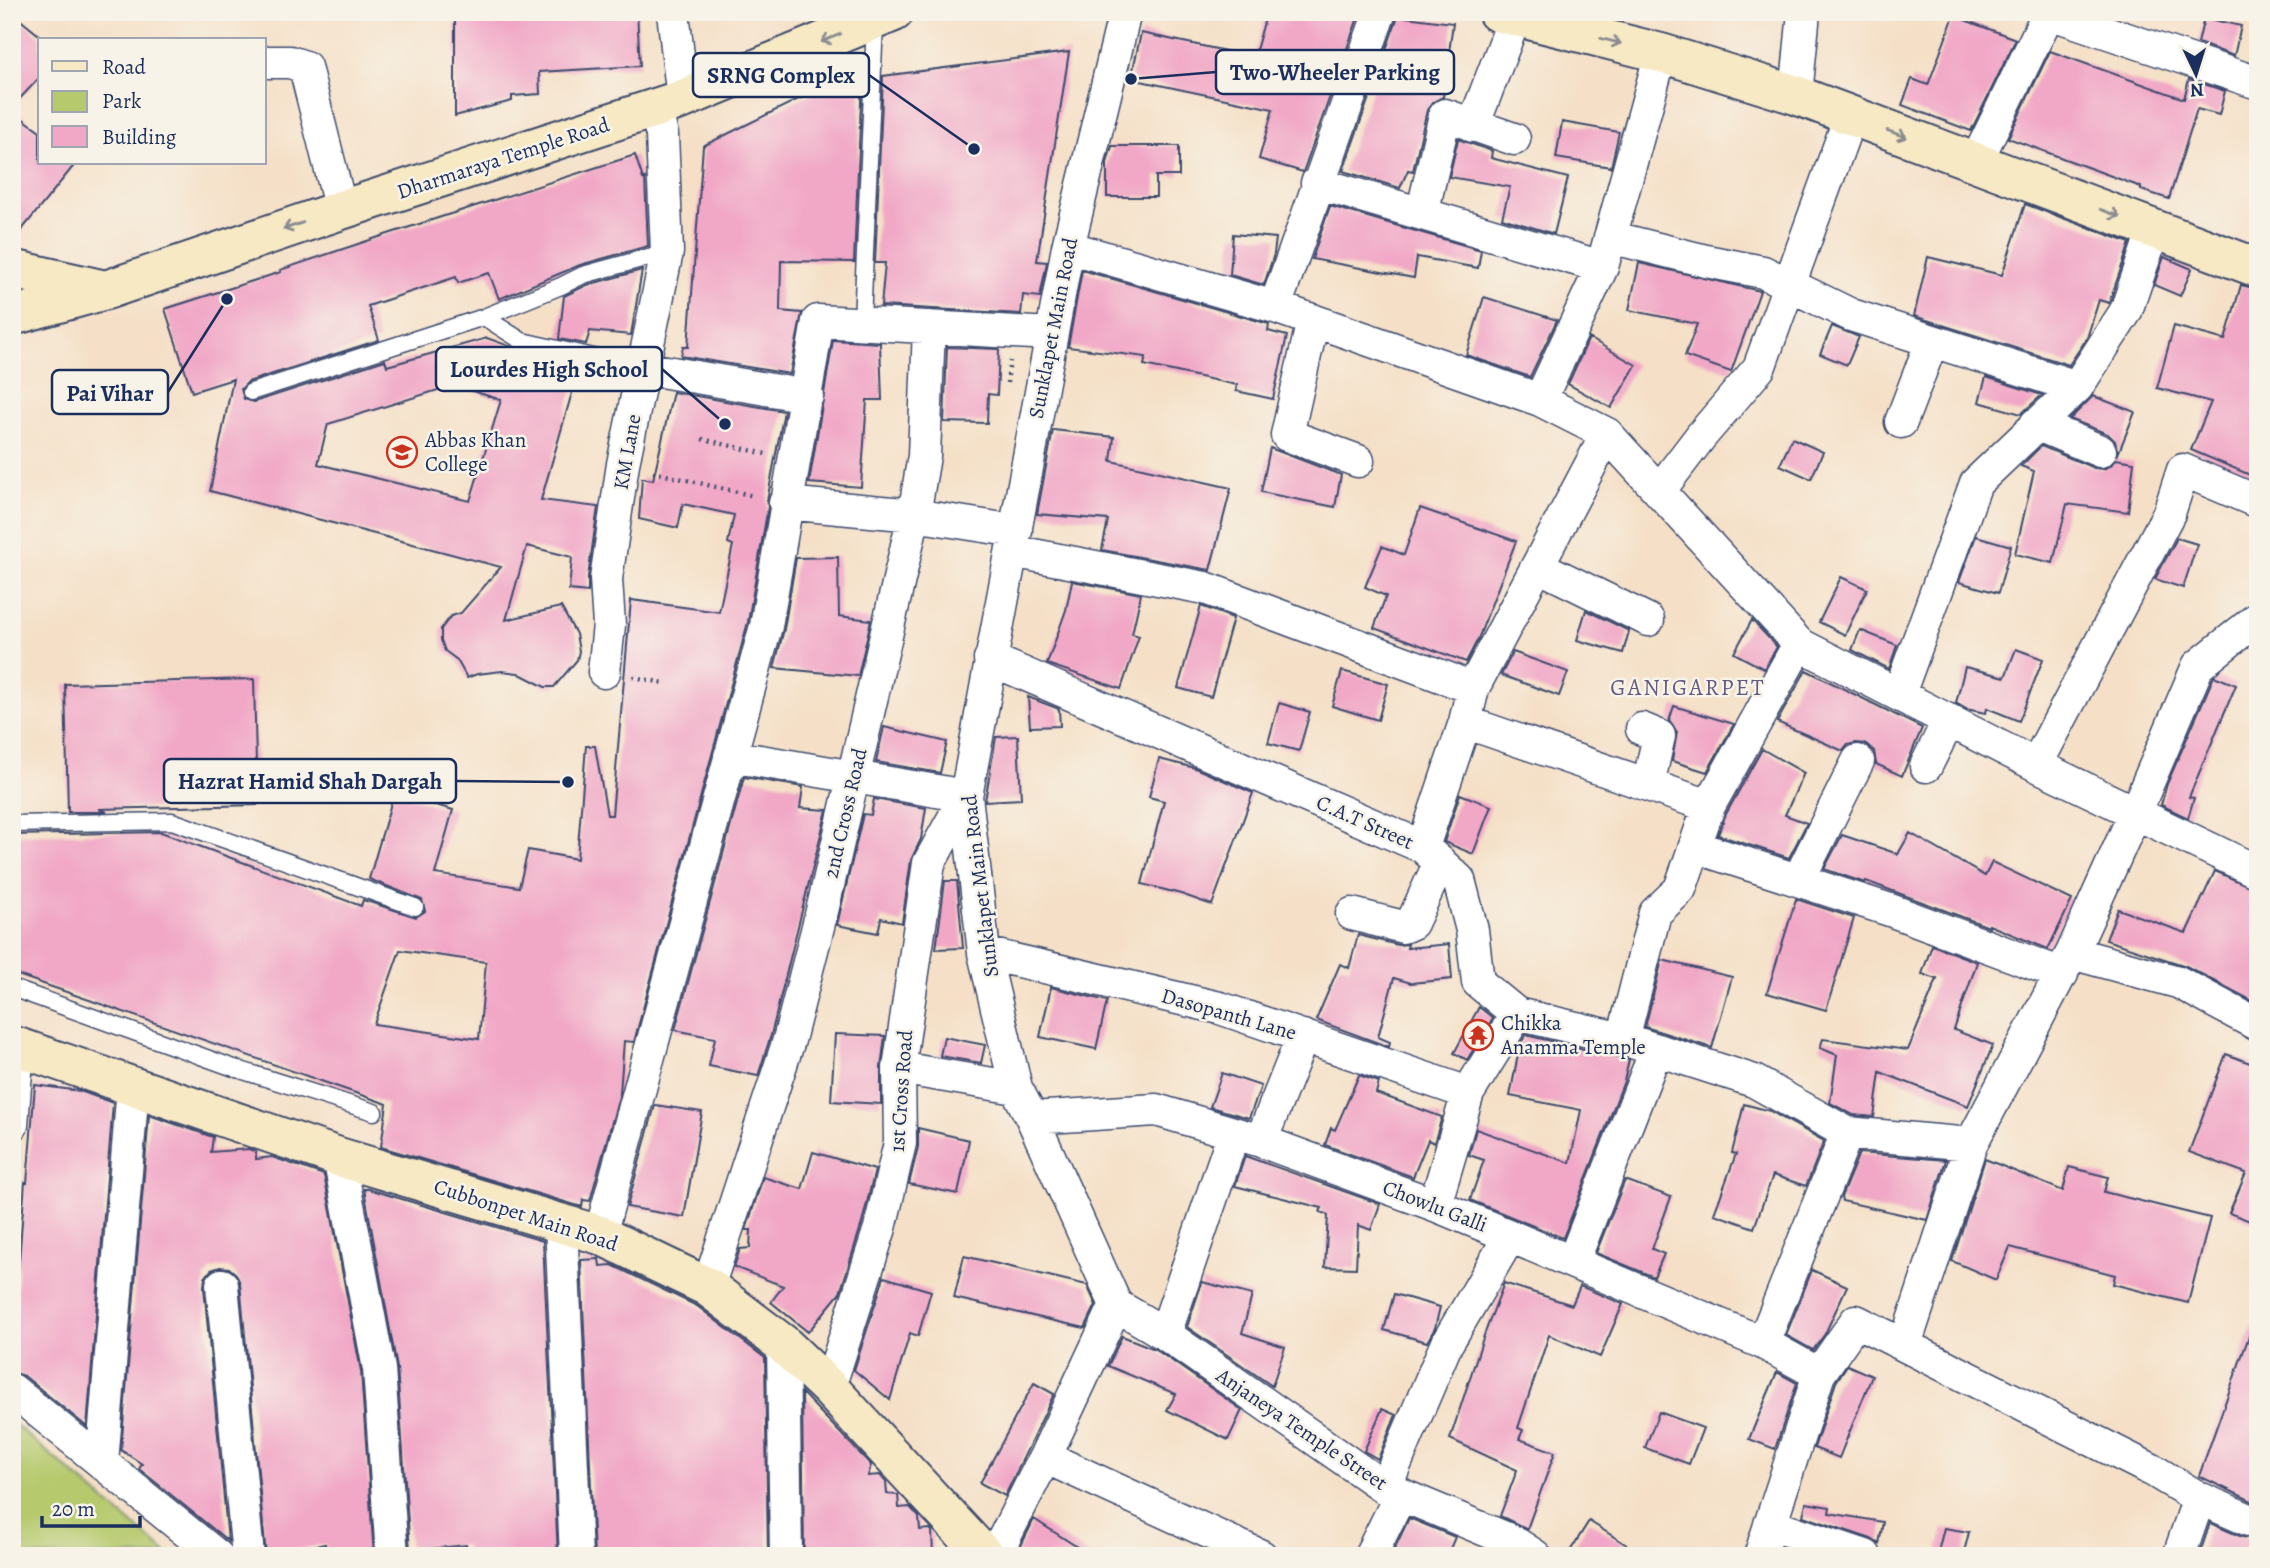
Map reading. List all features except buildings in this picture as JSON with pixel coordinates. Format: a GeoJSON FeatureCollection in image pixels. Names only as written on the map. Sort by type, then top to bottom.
{"type":"FeatureCollection","features":[{"type":"Feature","properties":{"kind":"street","name":"KM Lane"},"geometry":{"type":"LineString","coordinates":[[604,672],[609,625],[606,579],[623,464],[667,252],[662,135],[669,104],[673,12]]}},
{"type":"Feature","properties":{"kind":"street","name":"Sunklapet Main Road"},"geometry":{"type":"LineString","coordinates":[[1116,1304],[1016,1088],[984,953],[966,796],[989,659],[1014,541],[1068,247],[1125,12]]}},
{"type":"Feature","properties":{"kind":"street"},"geometry":{"type":"LineString","coordinates":[[1275,307],[1380,12]]}},
{"type":"Feature","properties":{"kind":"street"},"geometry":{"type":"LineString","coordinates":[[1796,95],[1804,12]]}},
{"type":"Feature","properties":{"kind":"street"},"geometry":{"type":"LineString","coordinates":[[1976,162],[2049,13],[2258,83]]}},
{"type":"Feature","properties":{"kind":"street"},"geometry":{"type":"LineString","coordinates":[[1473,126],[1506,14],[1661,53],[1796,95],[2258,268]]}},
{"type":"Feature","properties":{"kind":"street","name":"Dharmaraya Temple Road"},"geometry":{"type":"LineString","coordinates":[[12,316],[106,290],[341,210],[669,104],[887,15]]}},
{"type":"Feature","properties":{"kind":"street"},"geometry":{"type":"LineString","coordinates":[[1540,400],[1606,252],[1661,53]]}},
{"type":"Feature","properties":{"kind":"street"},"geometry":{"type":"LineString","coordinates":[[266,62],[289,62],[305,67],[341,210]]}},
{"type":"Feature","properties":{"kind":"street"},"geometry":{"type":"LineString","coordinates":[[1422,214],[1445,115],[1514,139]]}},
{"type":"Feature","properties":{"kind":"street"},"geometry":{"type":"LineString","coordinates":[[1659,491],[1759,368],[1850,117]]}},
{"type":"Feature","properties":{"kind":"street"},"geometry":{"type":"LineString","coordinates":[[1317,183],[1422,214],[1606,252],[1706,261],[1763,272],[1851,315],[2077,387]]}},
{"type":"Feature","properties":{"kind":"street"},"geometry":{"type":"LineString","coordinates":[[1899,694],[1976,483],[2077,387],[2126,311],[2154,229]]}},
{"type":"Feature","properties":{"kind":"street"},"geometry":{"type":"LineString","coordinates":[[1068,247],[1313,320],[1540,400],[1607,434],[1799,644],[2036,765],[2258,872]]}},
{"type":"Feature","properties":{"kind":"street"},"geometry":{"type":"LineString","coordinates":[[12,269],[106,290]]}},
{"type":"Feature","properties":{"kind":"street"},"geometry":{"type":"LineString","coordinates":[[1313,320],[1287,435],[1358,461]]}},
{"type":"Feature","properties":{"kind":"street"},"geometry":{"type":"LineString","coordinates":[[600,1235],[766,626],[818,321],[1051,334]]}},
{"type":"Feature","properties":{"kind":"street","name":"2nd Cross Road"},"geometry":{"type":"LineString","coordinates":[[708,1287],[789,1040],[854,776],[914,515],[924,456],[929,327]]}},
{"type":"Feature","properties":{"kind":"street"},"geometry":{"type":"LineString","coordinates":[[1901,422],[1932,341]]}},
{"type":"Feature","properties":{"kind":"street"},"geometry":{"type":"LineString","coordinates":[[643,368],[807,396]]}},
{"type":"Feature","properties":{"kind":"street"},"geometry":{"type":"LineString","coordinates":[[2036,425],[2100,451]]}},
{"type":"Feature","properties":{"kind":"street"},"geometry":{"type":"LineString","coordinates":[[1352,914],[1403,927],[1412,923],[1432,855],[1473,688],[1607,434]]}},
{"type":"Feature","properties":{"kind":"street"},"geometry":{"type":"LineString","coordinates":[[2036,765],[2169,513],[2183,470],[2258,502]]}},
{"type":"Feature","properties":{"kind":"street"},"geometry":{"type":"LineString","coordinates":[[785,503],[914,515],[1205,588],[1473,688]]}},
{"type":"Feature","properties":{"kind":"street"},"geometry":{"type":"LineString","coordinates":[[1538,566],[1648,620]]}},
{"type":"Feature","properties":{"kind":"street"},"geometry":{"type":"LineString","coordinates":[[1905,1345],[1971,1144],[2067,964],[2136,813],[2198,666],[2258,618]]}},
{"type":"Feature","properties":{"kind":"street"},"geometry":{"type":"LineString","coordinates":[[1623,1039],[1655,913],[1680,889],[1709,806],[1799,644]]}},
{"type":"Feature","properties":{"kind":"street","name":"C.A.T Street"},"geometry":{"type":"LineString","coordinates":[[989,659],[1432,855],[1459,880],[1472,930],[1478,982],[1517,1014],[1623,1039],[1754,1082],[1847,1133]]}},
{"type":"Feature","properties":{"kind":"street"},"geometry":{"type":"LineString","coordinates":[[1926,766],[1949,720]]}},
{"type":"Feature","properties":{"kind":"street"},"geometry":{"type":"LineString","coordinates":[[1465,722],[1709,806]]}},
{"type":"Feature","properties":{"kind":"street"},"geometry":{"type":"LineString","coordinates":[[1642,729],[1659,736],[1648,785]]}},
{"type":"Feature","properties":{"kind":"street"},"geometry":{"type":"LineString","coordinates":[[730,756],[966,796]]}},
{"type":"Feature","properties":{"kind":"street"},"geometry":{"type":"LineString","coordinates":[[1798,879],[1858,761]]}},
{"type":"Feature","properties":{"kind":"street","name":"1st Cross Road"},"geometry":{"type":"LineString","coordinates":[[829,1388],[880,1228],[900,1143],[899,1069],[929,863],[966,796]]}},
{"type":"Feature","properties":{"kind":"street"},"geometry":{"type":"LineString","coordinates":[[1695,847],[2067,964],[2178,982],[2258,1026]]}},
{"type":"Feature","properties":{"kind":"street","name":"Dasopanth Lane"},"geometry":{"type":"LineString","coordinates":[[984,953],[1220,1008],[1468,1093]]}},
{"type":"Feature","properties":{"kind":"street"},"geometry":{"type":"LineString","coordinates":[[1435,1205],[1468,1093],[1517,1014]]}},
{"type":"Feature","properties":{"kind":"street"},"geometry":{"type":"LineString","coordinates":[[1165,1335],[1247,1138],[1303,1036]]}},
{"type":"Feature","properties":{"kind":"street"},"geometry":{"type":"LineString","coordinates":[[12,1125],[15,1046]]}},
{"type":"Feature","properties":{"kind":"street","name":"Cubbonpet Main Road"},"geometry":{"type":"LineString","coordinates":[[15,1046],[339,1157],[600,1235],[708,1287],[783,1344],[829,1388],[985,1556]]}},
{"type":"Feature","properties":{"kind":"street"},"geometry":{"type":"LineString","coordinates":[[1573,1262],[1656,1050]]}},
{"type":"Feature","properties":{"kind":"street"},"geometry":{"type":"LineString","coordinates":[[899,1069],[1016,1088]]}},
{"type":"Feature","properties":{"kind":"street"},"geometry":{"type":"LineString","coordinates":[[102,1463],[133,1087]]}},
{"type":"Feature","properties":{"kind":"street","name":"Chowlu Galli"},"geometry":{"type":"LineString","coordinates":[[1032,1118],[1156,1110],[1247,1138],[1435,1205],[1763,1343],[1819,1374]]}},
{"type":"Feature","properties":{"kind":"street"},"geometry":{"type":"LineString","coordinates":[[1763,1343],[1847,1133],[1971,1144]]}},
{"type":"Feature","properties":{"kind":"street"},"geometry":{"type":"LineString","coordinates":[[339,1157],[379,1369],[391,1556]]}},
{"type":"Feature","properties":{"kind":"street"},"geometry":{"type":"LineString","coordinates":[[561,1224],[576,1556]]}},
{"type":"Feature","properties":{"kind":"street"},"geometry":{"type":"LineString","coordinates":[[1370,1556],[1446,1345],[1510,1236]]}},
{"type":"Feature","properties":{"kind":"street"},"geometry":{"type":"LineString","coordinates":[[222,1285],[248,1556]]}},
{"type":"Feature","properties":{"kind":"street"},"geometry":{"type":"LineString","coordinates":[[995,1556],[1045,1457],[1116,1304]]}},
{"type":"Feature","properties":{"kind":"street","name":"Anjaneya Temple Street"},"geometry":{"type":"LineString","coordinates":[[1116,1304],[1393,1491],[1512,1541],[1535,1556]]}},
{"type":"Feature","properties":{"kind":"street"},"geometry":{"type":"LineString","coordinates":[[1760,1556],[1819,1374],[1856,1321],[2154,1471],[2199,1498],[2249,1520]]}},
{"type":"Feature","properties":{"kind":"street"},"geometry":{"type":"LineString","coordinates":[[783,1344],[786,1556]]}},
{"type":"Feature","properties":{"kind":"street"},"geometry":{"type":"LineString","coordinates":[[12,1390],[218,1556]]}},
{"type":"Feature","properties":{"kind":"street"},"geometry":{"type":"LineString","coordinates":[[1045,1457],[1227,1548],[1261,1556]]}},
{"type":"Feature","properties":{"kind":"street"},"geometry":{"type":"LineString","coordinates":[[2179,1556],[2199,1498]]}},
{"type":"Feature","properties":{"kind":"street"},"geometry":{"type":"LineString","coordinates":[[1770,1524],[1865,1556]]}},
{"type":"Feature","properties":{"kind":"lane"},"geometry":{"type":"LineString","coordinates":[[862,322],[887,15]]}},
{"type":"Feature","properties":{"kind":"lane"},"geometry":{"type":"LineString","coordinates":[[251,393],[484,317],[583,275],[667,252]]}},
{"type":"Feature","properties":{"kind":"lane"},"geometry":{"type":"LineString","coordinates":[[484,317],[522,341],[643,368]]}},
{"type":"Feature","properties":{"kind":"lane"},"geometry":{"type":"LineString","coordinates":[[12,824],[172,821],[415,907]]}},
{"type":"Feature","properties":{"kind":"lane"},"geometry":{"type":"LineString","coordinates":[[12,988],[234,1068],[374,1112]]}},
{"type":"Feature","properties":{"kind":"path"},"geometry":{"type":"LineString","coordinates":[[702,439],[794,460]]}},
{"type":"Feature","properties":{"kind":"path"},"geometry":{"type":"LineString","coordinates":[[652,472],[785,503]]}},
{"type":"Feature","properties":{"kind":"green space"},"geometry":{"type":"Polygon","coordinates":[[[12,1422],[170,1556],[12,1556],[12,1422]]]}},
{"type":"Feature","properties":{"kind":"place","name":"Two-Wheeler Parking"},"geometry":{"type":"Point","coordinates":[1131,79]}},
{"type":"Feature","properties":{"kind":"place","name":"SRNG Complex"},"geometry":{"type":"Point","coordinates":[974,149]}},
{"type":"Feature","properties":{"kind":"place","name":"Pai Vihar"},"geometry":{"type":"Point","coordinates":[227,299]}},
{"type":"Feature","properties":{"kind":"place","name":"Lourdes High School"},"geometry":{"type":"Point","coordinates":[725,424]}},
{"type":"Feature","properties":{"kind":"place","name":"Abbas Khan College"},"geometry":{"type":"Point","coordinates":[402,452]}},
{"type":"Feature","properties":{"kind":"place","name":"Hazrat Hamid Shah Dargah"},"geometry":{"type":"Point","coordinates":[568,782]}},
{"type":"Feature","properties":{"kind":"place","name":"Chikka Anamma Temple"},"geometry":{"type":"Point","coordinates":[1478,1035]}},
{"type":"Feature","properties":{"kind":"district","name":"GANIGARPET"},"geometry":{"type":"Point","coordinates":[1688,687]}}]}
